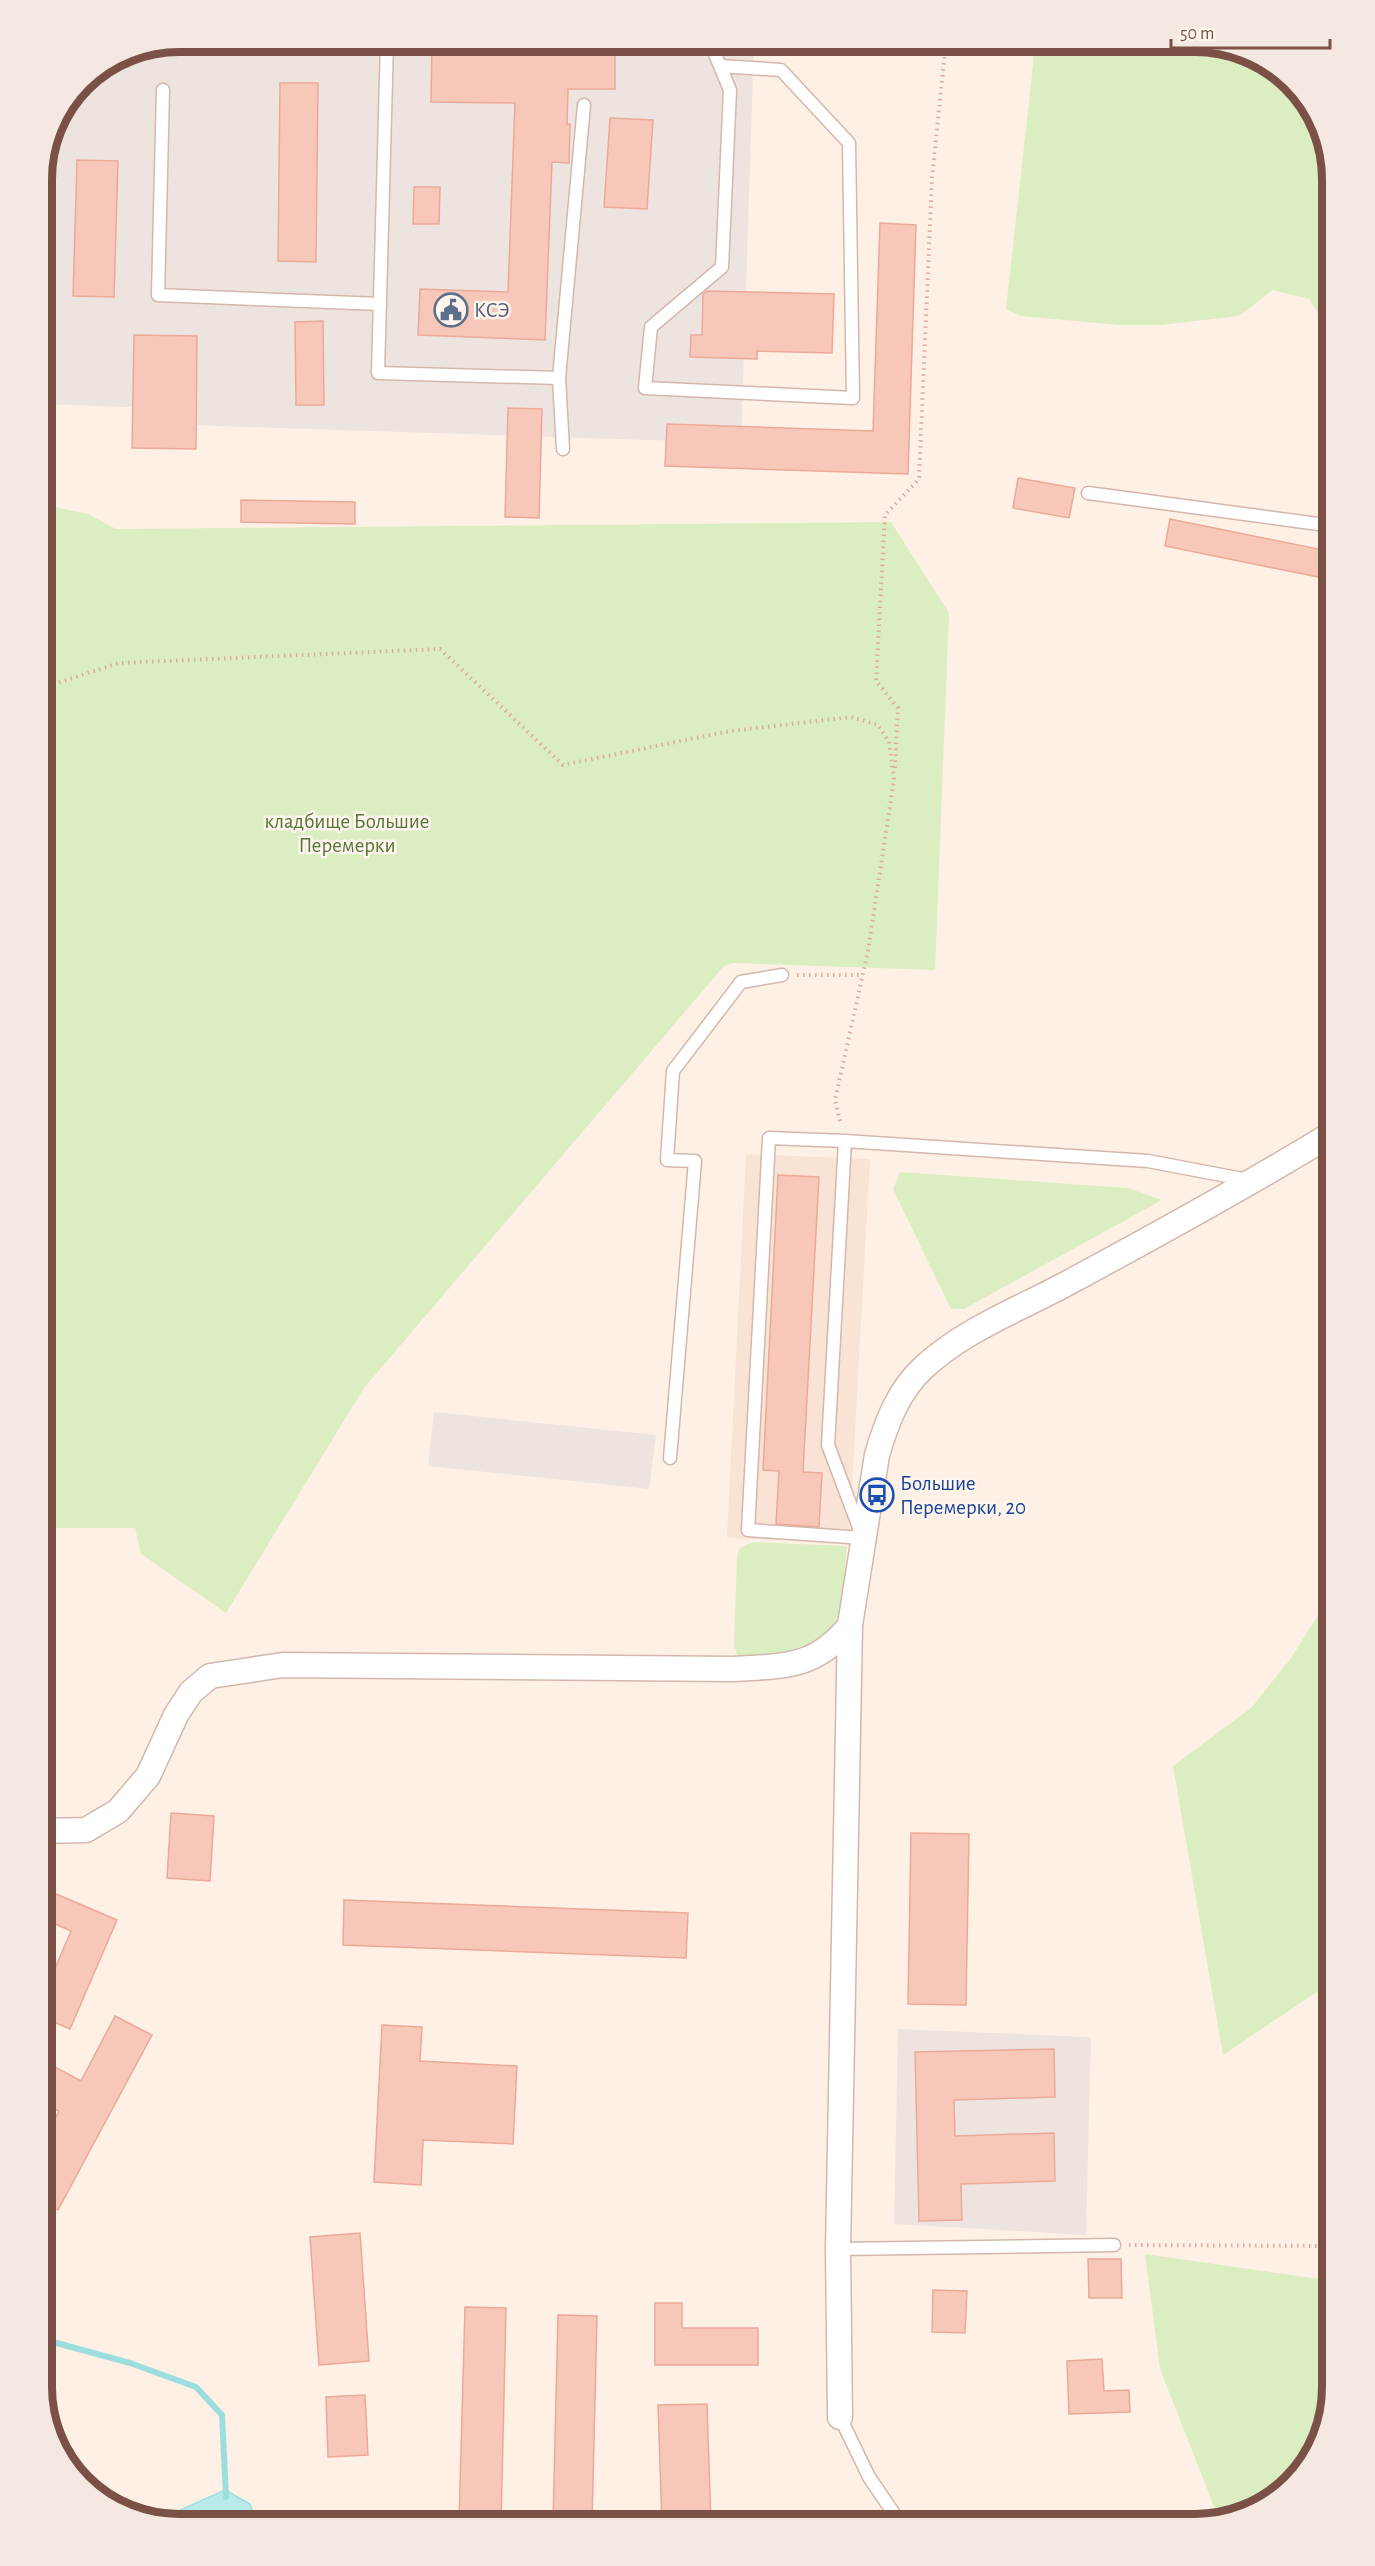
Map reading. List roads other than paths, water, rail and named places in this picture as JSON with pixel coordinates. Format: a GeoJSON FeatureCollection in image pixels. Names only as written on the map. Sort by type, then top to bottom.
{"type":"FeatureCollection","features":[{"type":"Feature","properties":{"kind":"street"},"geometry":{"type":"LineString","coordinates":[[840,2417],[838,2249],[850,1625],[876,1455],[883,1435],[901,1395],[923,1367],[980,1328],[1255,1182],[1322,1140]]}},
{"type":"Feature","properties":{"kind":"street"},"geometry":{"type":"LineString","coordinates":[[52,1831],[86,1830],[118,1811],[148,1776],[176,1715],[186,1700],[210,1676],[283,1665],[732,1669],[791,1666],[825,1651],[840,1638],[850,1625]]}},
{"type":"Feature","properties":{"kind":"lane"},"geometry":{"type":"LineString","coordinates":[[387,53],[378,373],[559,378]]}},
{"type":"Feature","properties":{"kind":"lane"},"geometry":{"type":"LineString","coordinates":[[715,53],[720,66],[730,90],[722,267],[651,327],[645,388],[853,398],[849,144],[781,70],[720,66]]}},
{"type":"Feature","properties":{"kind":"lane"},"geometry":{"type":"LineString","coordinates":[[164,90],[158,295],[380,304]]}},
{"type":"Feature","properties":{"kind":"lane"},"geometry":{"type":"LineString","coordinates":[[563,449],[559,378],[584,105]]}},
{"type":"Feature","properties":{"kind":"lane"},"geometry":{"type":"LineString","coordinates":[[1088,493],[1322,525]]}},
{"type":"Feature","properties":{"kind":"lane"},"geometry":{"type":"LineString","coordinates":[[670,1458],[695,1161],[667,1161],[673,1071],[741,982],[782,975]]}},
{"type":"Feature","properties":{"kind":"lane"},"geometry":{"type":"LineString","coordinates":[[845,1141],[828,1445],[864,1538],[748,1530],[769,1138],[845,1141],[1148,1161],[1255,1182]]}},
{"type":"Feature","properties":{"kind":"lane"},"geometry":{"type":"LineString","coordinates":[[838,2249],[1113,2245]]}},
{"type":"Feature","properties":{"kind":"lane"},"geometry":{"type":"LineString","coordinates":[[840,2417],[869,2477],[894,2514]]}},
{"type":"Feature","properties":{"kind":"water"},"geometry":{"type":"Polygon","coordinates":[[[225,2490],[250,2504],[253,2513],[173,2513],[225,2490]]]}},
{"type":"Feature","properties":{"kind":"waterway"},"geometry":{"type":"LineString","coordinates":[[52,2342],[130,2363],[196,2387],[222,2415],[226,2497]]}},
{"type":"Feature","properties":{"kind":"place","name":"КСЭ"},"geometry":{"type":"Point","coordinates":[451,310]}},
{"type":"Feature","properties":{"kind":"place","name":"Большие Перемерки, 20"},"geometry":{"type":"Point","coordinates":[877,1495]}},
{"type":"Feature","properties":{"kind":"park label","name":"кладбище Большие Перемерки"},"geometry":{"type":"Point","coordinates":[347,833]}}]}
